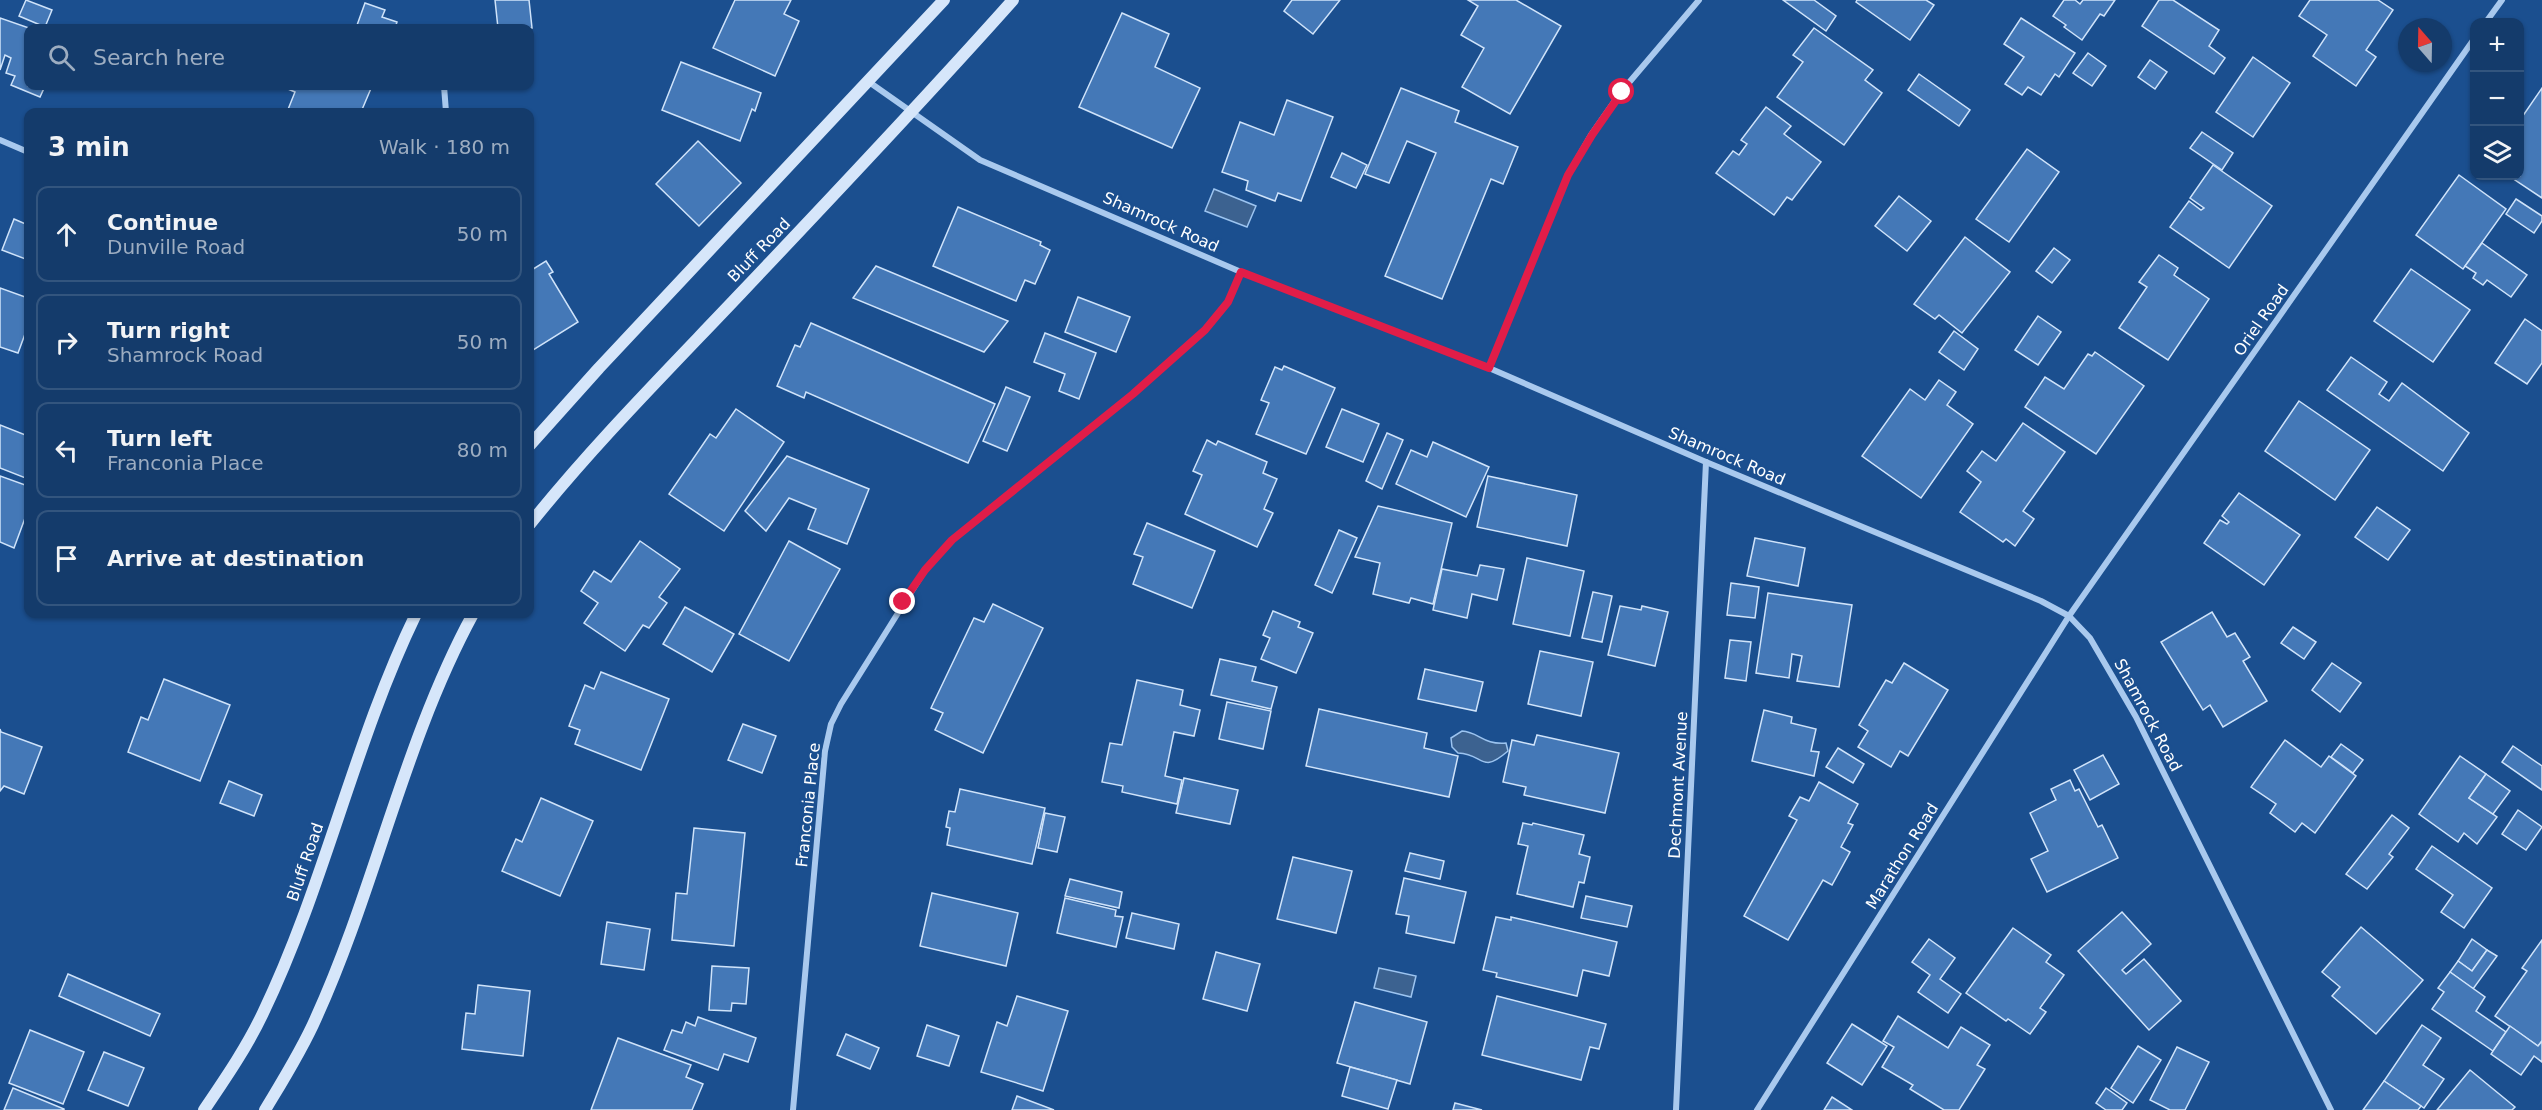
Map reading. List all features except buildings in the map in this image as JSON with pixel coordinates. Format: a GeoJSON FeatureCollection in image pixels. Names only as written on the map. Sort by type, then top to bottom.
{"type":"FeatureCollection","features":[{"type":"Feature","properties":{"kind":"street"},"geometry":{"type":"LineString","coordinates":[[534,441],[607,359],[944,0]]}},
{"type":"Feature","properties":{"kind":"street","name":"Bluff Road"},"geometry":{"type":"LineString","coordinates":[[534,519],[563,483],[638,402],[914,112],[1013,0]]}},
{"type":"Feature","properties":{"kind":"street"},"geometry":{"type":"LineString","coordinates":[[1489,368],[1574,165],[1622,92],[1699,0]]}},
{"type":"Feature","properties":{"kind":"street"},"geometry":{"type":"LineString","coordinates":[[2489,18],[2502,0]]}},
{"type":"Feature","properties":{"kind":"street","name":"Oriel Road"},"geometry":{"type":"LineString","coordinates":[[2069,616],[2470,46]]}},
{"type":"Feature","properties":{"kind":"street","name":"Shamrock Road"},"geometry":{"type":"LineString","coordinates":[[869,82],[980,160],[1241,272],[1489,368],[1706,462],[2042,600],[2069,616],[2090,638],[2136,717],[2331,1110]]}},
{"type":"Feature","properties":{"kind":"street"},"geometry":{"type":"LineString","coordinates":[[444,90],[446,108]]}},
{"type":"Feature","properties":{"kind":"street"},"geometry":{"type":"LineString","coordinates":[[0,140],[24,150]]}},
{"type":"Feature","properties":{"kind":"street","name":"Franconia Place"},"geometry":{"type":"LineString","coordinates":[[793,1110],[825,751],[831,724],[841,704],[903,602],[925,570],[945,548],[1133,394],[1205,330],[1228,302],[1241,272]]}},
{"type":"Feature","properties":{"kind":"street","name":"Dechmont Avenue"},"geometry":{"type":"LineString","coordinates":[[1676,1110],[1706,462]]}},
{"type":"Feature","properties":{"kind":"street","name":"Marathon Road"},"geometry":{"type":"LineString","coordinates":[[1757,1110],[2069,616]]}},
{"type":"Feature","properties":{"kind":"street","name":"Bluff Road"},"geometry":{"type":"LineString","coordinates":[[204,1110],[231,1070],[263,1014],[302,922],[367,730],[399,648],[414,618]]}},
{"type":"Feature","properties":{"kind":"street"},"geometry":{"type":"LineString","coordinates":[[265,1110],[316,1019],[352,930],[425,719],[457,643],[471,618]]}},
{"type":"Feature","properties":{"kind":"water"},"geometry":{"type":"Polygon","coordinates":[[[1214,189],[1256,206],[1247,227],[1205,211],[1214,189]]]}},
{"type":"Feature","properties":{"kind":"water"},"geometry":{"type":"Polygon","coordinates":[[[1462,731],[1492,742],[1506,743],[1508,751],[1492,762],[1458,753],[1452,747],[1451,738],[1462,731]]]}},
{"type":"Feature","properties":{"kind":"water"},"geometry":{"type":"Polygon","coordinates":[[[1379,968],[1416,976],[1411,997],[1374,988],[1379,968]]]}},
{"type":"Feature","properties":{"kind":"route"},"geometry":{"type":"LineString","coordinates":[[903,602],[925,570],[952,540],[1133,394],[1205,330],[1228,302],[1241,272],[1489,368],[1568,175],[1622,92]]}}]}
